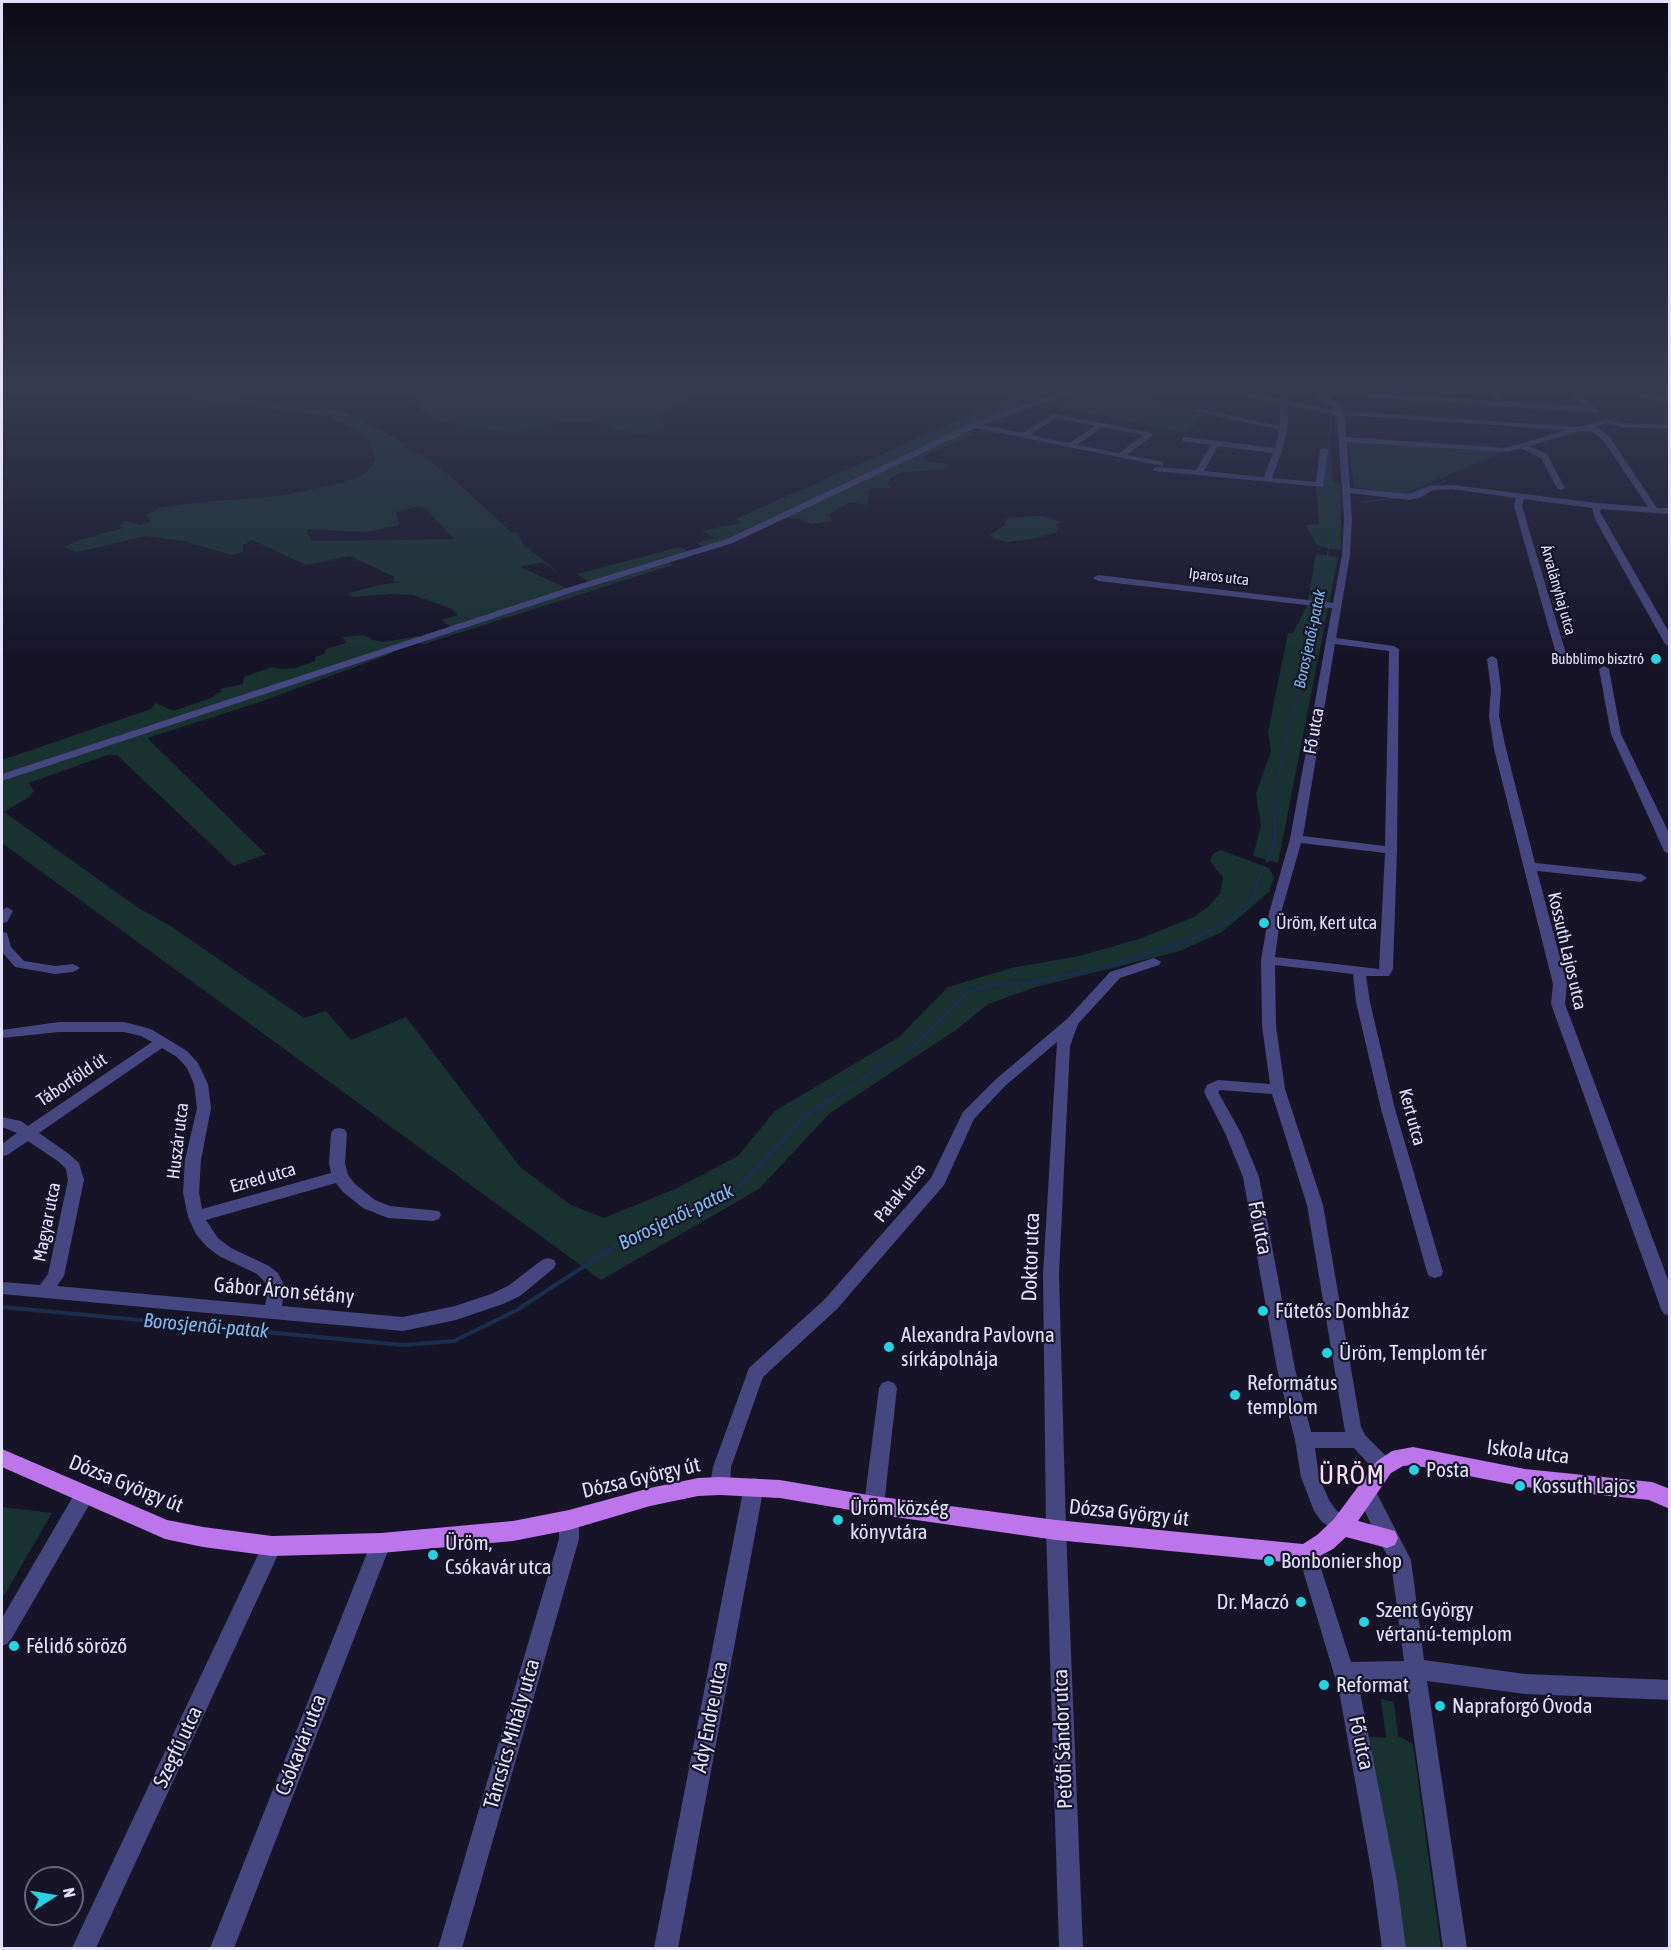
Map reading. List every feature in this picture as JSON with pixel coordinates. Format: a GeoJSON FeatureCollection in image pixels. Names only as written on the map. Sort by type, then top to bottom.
{"type":"FeatureCollection","features":[{"type":"Feature","properties":{"kind":"main road","name":"Iskola utca"},"geometry":{"type":"LineString","coordinates":[[1384,1467],[1399,1457],[1413,1456],[1525,1478],[1630,1487],[1668,1497]]}},
{"type":"Feature","properties":{"kind":"main road","name":"Dózsa György út"},"geometry":{"type":"LineString","coordinates":[[2,1458],[165,1529],[203,1537],[272,1546],[381,1543],[479,1536],[569,1520],[650,1497],[698,1487],[754,1486],[1056,1530],[1305,1554]]}},
{"type":"Feature","properties":{"kind":"main road"},"geometry":{"type":"LineString","coordinates":[[1305,1554],[1325,1542],[1342,1526],[1367,1494],[1384,1467]]}},
{"type":"Feature","properties":{"kind":"main road"},"geometry":{"type":"LineString","coordinates":[[1342,1526],[1388,1538]]}},
{"type":"Feature","properties":{"kind":"street"},"geometry":{"type":"LineString","coordinates":[[2,778],[573,589],[730,541],[866,477]]}},
{"type":"Feature","properties":{"kind":"street"},"geometry":{"type":"LineString","coordinates":[[1238,477],[1320,485],[1321,477]]}},
{"type":"Feature","properties":{"kind":"street","name":"Fő utca"},"geometry":{"type":"LineString","coordinates":[[1346,477],[1346,555],[1296,839],[1277,906],[1268,960],[1269,1026],[1278,1089],[1315,1205],[1350,1416],[1358,1440],[1384,1467]]}},
{"type":"Feature","properties":{"kind":"street"},"geometry":{"type":"LineString","coordinates":[[1555,477],[1561,488]]}},
{"type":"Feature","properties":{"kind":"street"},"geometry":{"type":"LineString","coordinates":[[1632,477],[1654,510]]}},
{"type":"Feature","properties":{"kind":"street"},"geometry":{"type":"LineString","coordinates":[[1347,490],[1409,497],[1431,488],[1452,487],[1597,506],[1670,511]]}},
{"type":"Feature","properties":{"kind":"street","name":"Árvalányhaj utca"},"geometry":{"type":"LineString","coordinates":[[1521,496],[1518,506],[1562,657]]}},
{"type":"Feature","properties":{"kind":"street"},"geometry":{"type":"LineString","coordinates":[[1597,506],[1596,512],[1600,521],[1670,644]]}},
{"type":"Feature","properties":{"kind":"street","name":"Iparos utca"},"geometry":{"type":"LineString","coordinates":[[1098,578],[1336,606]]}},
{"type":"Feature","properties":{"kind":"street"},"geometry":{"type":"LineString","coordinates":[[1268,960],[1384,973],[1386,969],[1391,850],[1394,649],[1330,640]]}},
{"type":"Feature","properties":{"kind":"street","name":"Kossuth Lajos utca"},"geometry":{"type":"LineString","coordinates":[[1492,659],[1496,689],[1494,716],[1500,749],[1560,984],[1558,1004],[1670,1309]]}},
{"type":"Feature","properties":{"kind":"street"},"geometry":{"type":"LineString","coordinates":[[1604,669],[1616,734],[1670,851]]}},
{"type":"Feature","properties":{"kind":"street"},"geometry":{"type":"LineString","coordinates":[[1296,839],[1391,850]]}},
{"type":"Feature","properties":{"kind":"street"},"geometry":{"type":"LineString","coordinates":[[1529,866],[1641,878]]}},
{"type":"Feature","properties":{"kind":"street"},"geometry":{"type":"LineString","coordinates":[[3,944],[20,964],[55,970],[73,968]]}},
{"type":"Feature","properties":{"kind":"street","name":"Patak utca"},"geometry":{"type":"LineString","coordinates":[[720,1486],[723,1467],[755,1373],[831,1304],[938,1181],[968,1116],[1000,1083],[1072,1022],[1115,975],[1154,962]]}},
{"type":"Feature","properties":{"kind":"street","name":"Kert utca"},"geometry":{"type":"LineString","coordinates":[[1359,971],[1363,1002],[1388,1109],[1436,1272]]}},
{"type":"Feature","properties":{"kind":"street","name":"Doktor utca"},"geometry":{"type":"LineString","coordinates":[[1056,1530],[1051,1275],[1063,1046],[1072,1022]]}},
{"type":"Feature","properties":{"kind":"street","name":"Huszár utca"},"geometry":{"type":"LineString","coordinates":[[2,1034],[92,1026],[124,1027],[146,1032],[182,1054],[193,1066],[201,1083],[204,1108],[193,1160],[191,1192],[196,1217],[202,1230],[212,1242],[225,1252],[263,1270],[272,1278],[277,1287],[272,1312]]}},
{"type":"Feature","properties":{"kind":"street","name":"Táborföld út"},"geometry":{"type":"LineString","coordinates":[[2,1150],[164,1041]]}},
{"type":"Feature","properties":{"kind":"street","name":"Fő utca"},"geometry":{"type":"LineString","coordinates":[[1278,1089],[1218,1085],[1212,1088],[1211,1092],[1233,1133],[1251,1177],[1286,1369],[1304,1440],[1310,1477],[1321,1505],[1329,1516],[1342,1526]]}},
{"type":"Feature","properties":{"kind":"street","name":"Magyar utca"},"geometry":{"type":"LineString","coordinates":[[2,1122],[16,1125],[29,1133],[73,1167],[76,1180],[75,1194],[56,1276],[43,1293]]}},
{"type":"Feature","properties":{"kind":"street"},"geometry":{"type":"LineString","coordinates":[[339,1133],[337,1163],[340,1176],[349,1188],[369,1204],[388,1212],[433,1215]]}},
{"type":"Feature","properties":{"kind":"street","name":"Ezred utca"},"geometry":{"type":"LineString","coordinates":[[196,1217],[340,1176]]}},
{"type":"Feature","properties":{"kind":"street","name":"Gábor Áron sétány"},"geometry":{"type":"LineString","coordinates":[[2,1288],[403,1324],[456,1313],[505,1295],[548,1264]]}},
{"type":"Feature","properties":{"kind":"street"},"geometry":{"type":"LineString","coordinates":[[874,1505],[888,1388]]}},
{"type":"Feature","properties":{"kind":"street"},"geometry":{"type":"LineString","coordinates":[[1304,1440],[1358,1440]]}},
{"type":"Feature","properties":{"kind":"street","name":"Ady Endre utca"},"geometry":{"type":"LineString","coordinates":[[666,1948],[754,1486]]}},
{"type":"Feature","properties":{"kind":"street"},"geometry":{"type":"LineString","coordinates":[[2,1636],[85,1494]]}},
{"type":"Feature","properties":{"kind":"street"},"geometry":{"type":"LineString","coordinates":[[1367,1494],[1401,1560],[1404,1575],[1415,1669],[1455,1948]]}},
{"type":"Feature","properties":{"kind":"street","name":"Táncsics Mihály utca"},"geometry":{"type":"LineString","coordinates":[[450,1948],[568,1539],[569,1520]]}},
{"type":"Feature","properties":{"kind":"street","name":"Petőfi Sándor utca"},"geometry":{"type":"LineString","coordinates":[[1056,1530],[1071,1948]]}},
{"type":"Feature","properties":{"kind":"street","name":"Csókavár utca"},"geometry":{"type":"LineString","coordinates":[[222,1948],[381,1543]]}},
{"type":"Feature","properties":{"kind":"street","name":"Szegfű utca"},"geometry":{"type":"LineString","coordinates":[[84,1948],[272,1546]]}},
{"type":"Feature","properties":{"kind":"street","name":"Fő utca"},"geometry":{"type":"LineString","coordinates":[[1305,1554],[1311,1565],[1350,1691],[1369,1782],[1394,1948]]}},
{"type":"Feature","properties":{"kind":"street"},"geometry":{"type":"LineString","coordinates":[[1344,1672],[1415,1669],[1525,1684],[1670,1690]]}},
{"type":"Feature","properties":{"kind":"green space"},"geometry":{"type":"Polygon","coordinates":[[[357,477],[451,477],[512,533],[517,532],[523,544],[559,573],[542,562],[520,567],[573,591],[593,585],[577,574],[680,547],[687,551],[702,547],[697,543],[714,538],[702,531],[740,523],[736,519],[830,477],[892,477],[887,483],[891,488],[873,488],[867,491],[870,493],[867,505],[850,502],[829,514],[832,521],[811,524],[800,519],[781,518],[723,542],[666,560],[673,565],[424,644],[417,643],[455,629],[441,620],[458,615],[452,609],[413,595],[352,597],[348,593],[401,582],[392,581],[395,577],[350,556],[306,565],[252,540],[243,545],[243,551],[232,555],[183,541],[146,536],[77,552],[64,547],[79,540],[123,528],[119,526],[126,521],[141,525],[151,521],[146,515],[160,508],[286,495],[343,483],[357,477]],[[417,507],[396,512],[399,525],[366,532],[306,529],[312,541],[454,539],[426,509],[417,507]]]}},
{"type":"Feature","properties":{"kind":"green space"},"geometry":{"type":"Polygon","coordinates":[[[1322,477],[1333,477],[1333,480],[1341,485],[1341,550],[1317,545],[1306,525],[1319,524],[1316,487],[1321,487],[1322,477]]]}},
{"type":"Feature","properties":{"kind":"green space"},"geometry":{"type":"Polygon","coordinates":[[[1352,477],[1444,477],[1403,494],[1354,487],[1352,477]]]}},
{"type":"Feature","properties":{"kind":"green space"},"geometry":{"type":"Polygon","coordinates":[[[1044,516],[1061,522],[1056,525],[1059,528],[1056,533],[1032,539],[1008,542],[989,535],[1004,526],[1007,518],[1044,516]]]}},
{"type":"Feature","properties":{"kind":"green space"},"geometry":{"type":"Polygon","coordinates":[[[1316,554],[1338,557],[1278,863],[1253,856],[1261,826],[1256,794],[1271,751],[1268,732],[1288,633],[1293,633],[1307,606],[1316,554]]]}},
{"type":"Feature","properties":{"kind":"green space"},"geometry":{"type":"Polygon","coordinates":[[[363,635],[383,642],[419,636],[422,638],[388,650],[393,653],[257,703],[147,738],[266,854],[234,866],[117,755],[107,755],[29,783],[34,791],[29,797],[4,812],[137,907],[172,927],[304,1018],[326,1011],[351,1040],[406,1017],[520,1167],[571,1205],[604,1218],[675,1189],[738,1156],[775,1111],[899,1037],[948,987],[1011,968],[1079,956],[1139,939],[1194,917],[1209,906],[1220,893],[1223,878],[1210,861],[1213,854],[1221,850],[1269,868],[1274,877],[1269,892],[1222,932],[1180,951],[1036,987],[988,1004],[956,1030],[830,1113],[759,1189],[601,1280],[2,843],[2,760],[151,709],[156,703],[173,711],[211,698],[222,691],[220,689],[243,684],[244,677],[272,667],[296,668],[315,661],[315,657],[324,654],[326,649],[346,643],[343,637],[363,635]]]}},
{"type":"Feature","properties":{"kind":"green space"},"geometry":{"type":"Polygon","coordinates":[[[2,1507],[52,1513],[2,1599],[2,1507]]]}},
{"type":"Feature","properties":{"kind":"green space"},"geometry":{"type":"Polygon","coordinates":[[[1381,1699],[1394,1702],[1398,1736],[1413,1744],[1441,1948],[1404,1948],[1368,1737],[1386,1738],[1381,1699]]]}},
{"type":"Feature","properties":{"kind":"waterway","name":"Borosjenői-patak"},"geometry":{"type":"LineString","coordinates":[[1326,477],[1330,501]]}},
{"type":"Feature","properties":{"kind":"waterway"},"geometry":{"type":"LineString","coordinates":[[1406,494],[1445,481]]}},
{"type":"Feature","properties":{"kind":"waterway"},"geometry":{"type":"LineString","coordinates":[[1362,502],[1398,498]]}},
{"type":"Feature","properties":{"kind":"waterway","name":"Borosjenői-patak"},"geometry":{"type":"LineString","coordinates":[[1325,569],[1334,520],[1330,501]]}},
{"type":"Feature","properties":{"kind":"waterway"},"geometry":{"type":"LineString","coordinates":[[1330,501],[1342,502]]}},
{"type":"Feature","properties":{"kind":"waterway","name":"Borosjenői-patak"},"geometry":{"type":"LineString","coordinates":[[1275,800],[1276,784],[1315,623],[1325,567]]}},
{"type":"Feature","properties":{"kind":"waterway","name":"Borosjenői-patak"},"geometry":{"type":"LineString","coordinates":[[1267,861],[1274,846],[1276,799]]}},
{"type":"Feature","properties":{"kind":"waterway","name":"Borosjenői-patak"},"geometry":{"type":"LineString","coordinates":[[837,1095],[914,1046],[968,992],[998,984],[1031,983],[1114,965],[1192,939],[1229,920],[1253,900],[1257,882],[1264,868]]}},
{"type":"Feature","properties":{"kind":"waterway","name":"Borosjenői-patak"},"geometry":{"type":"LineString","coordinates":[[2,1307],[403,1345],[454,1341],[517,1310],[632,1235],[739,1187],[805,1116],[839,1094]]}},
{"type":"Feature","properties":{"kind":"place","name":"Bubblimo bisztró"},"geometry":{"type":"Point","coordinates":[1656,659]}},
{"type":"Feature","properties":{"kind":"place","name":"Üröm, Kert utca"},"geometry":{"type":"Point","coordinates":[1264,923]}},
{"type":"Feature","properties":{"kind":"place","name":"Fűtetős Dombház"},"geometry":{"type":"Point","coordinates":[1263,1311]}},
{"type":"Feature","properties":{"kind":"place","name":"Alexandra Pavlovna sírkápolnája"},"geometry":{"type":"Point","coordinates":[889,1347]}},
{"type":"Feature","properties":{"kind":"place","name":"Üröm, Templom tér"},"geometry":{"type":"Point","coordinates":[1327,1353]}},
{"type":"Feature","properties":{"kind":"place","name":"Református templom"},"geometry":{"type":"Point","coordinates":[1235,1395]}},
{"type":"Feature","properties":{"kind":"place","name":"Posta"},"geometry":{"type":"Point","coordinates":[1414,1470]}},
{"type":"Feature","properties":{"kind":"place","name":"Kossuth Lajos"},"geometry":{"type":"Point","coordinates":[1520,1486]}},
{"type":"Feature","properties":{"kind":"place","name":"Üröm község könyvtára"},"geometry":{"type":"Point","coordinates":[838,1520]}},
{"type":"Feature","properties":{"kind":"place","name":"Üröm, Csókavár utca"},"geometry":{"type":"Point","coordinates":[433,1555]}},
{"type":"Feature","properties":{"kind":"place","name":"Bonbonier shop"},"geometry":{"type":"Point","coordinates":[1269,1561]}},
{"type":"Feature","properties":{"kind":"place","name":"Dr. Maczó"},"geometry":{"type":"Point","coordinates":[1301,1602]}},
{"type":"Feature","properties":{"kind":"place","name":"Szent György vértanú-templom"},"geometry":{"type":"Point","coordinates":[1364,1622]}},
{"type":"Feature","properties":{"kind":"place","name":"Félidő söröző"},"geometry":{"type":"Point","coordinates":[14,1646]}},
{"type":"Feature","properties":{"kind":"place","name":"Reformat"},"geometry":{"type":"Point","coordinates":[1324,1685]}},
{"type":"Feature","properties":{"kind":"place","name":"Napraforgó Óvoda"},"geometry":{"type":"Point","coordinates":[1440,1706]}},
{"type":"Feature","properties":{"kind":"district","name":"ÜRÖM"},"geometry":{"type":"Point","coordinates":[1352,1476]}}]}
